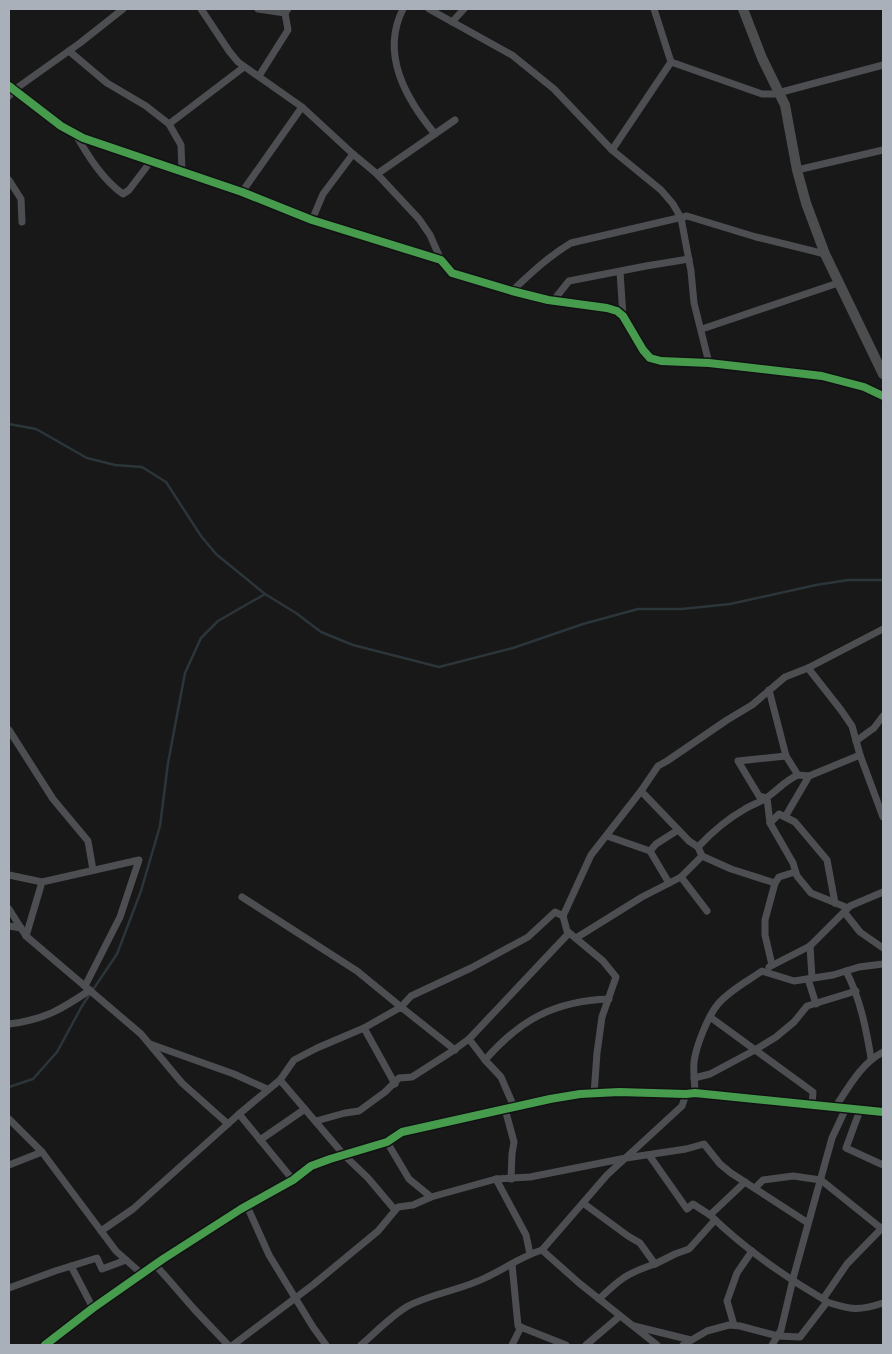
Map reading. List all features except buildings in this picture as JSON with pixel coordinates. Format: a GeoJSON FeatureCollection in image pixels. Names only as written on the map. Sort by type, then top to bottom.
{"type":"FeatureCollection","features":[{"type":"Feature","properties":{"kind":"street"},"geometry":{"type":"LineString","coordinates":[[122,9],[69,51],[10,91],[76,135],[242,192],[312,220],[441,260]]}},
{"type":"Feature","properties":{"kind":"street"},"geometry":{"type":"LineString","coordinates":[[201,9],[229,51],[244,67],[302,107],[377,174],[418,219],[430,235],[441,260],[452,272],[512,291],[553,301],[608,308],[617,311],[623,316],[637,341],[650,358],[661,361],[709,362],[822,376],[864,387],[883,396]]}},
{"type":"Feature","properties":{"kind":"street"},"geometry":{"type":"LineString","coordinates":[[258,9],[286,11],[288,30],[259,76]]}},
{"type":"Feature","properties":{"kind":"street"},"geometry":{"type":"LineString","coordinates":[[403,9],[395,36],[396,66],[401,83],[418,113],[435,134]]}},
{"type":"Feature","properties":{"kind":"street"},"geometry":{"type":"LineString","coordinates":[[429,9],[512,55],[554,89],[612,150],[661,190],[673,204],[680,218],[689,259],[694,303],[709,362]]}},
{"type":"Feature","properties":{"kind":"street"},"geometry":{"type":"LineString","coordinates":[[452,22],[464,9]]}},
{"type":"Feature","properties":{"kind":"street"},"geometry":{"type":"LineString","coordinates":[[654,9],[671,62]]}},
{"type":"Feature","properties":{"kind":"street"},"geometry":{"type":"LineString","coordinates":[[743,9],[762,58],[785,105],[789,118],[797,170],[806,203],[825,254],[883,374]]}},
{"type":"Feature","properties":{"kind":"street"},"geometry":{"type":"LineString","coordinates":[[69,51],[107,82],[146,106],[169,124],[181,145],[182,172]]}},
{"type":"Feature","properties":{"kind":"street"},"geometry":{"type":"LineString","coordinates":[[612,150],[671,62]]}},
{"type":"Feature","properties":{"kind":"street"},"geometry":{"type":"LineString","coordinates":[[671,62],[762,94],[780,93],[883,65]]}},
{"type":"Feature","properties":{"kind":"street"},"geometry":{"type":"LineString","coordinates":[[169,124],[244,67]]}},
{"type":"Feature","properties":{"kind":"street"},"geometry":{"type":"LineString","coordinates":[[242,192],[302,107]]}},
{"type":"Feature","properties":{"kind":"street"},"geometry":{"type":"LineString","coordinates":[[377,174],[455,120]]}},
{"type":"Feature","properties":{"kind":"street"},"geometry":{"type":"LineString","coordinates":[[76,135],[88,155],[114,188],[123,194],[129,190],[151,161]]}},
{"type":"Feature","properties":{"kind":"street"},"geometry":{"type":"LineString","coordinates":[[797,170],[883,150]]}},
{"type":"Feature","properties":{"kind":"street"},"geometry":{"type":"LineString","coordinates":[[312,220],[322,194],[353,154]]}},
{"type":"Feature","properties":{"kind":"street"},"geometry":{"type":"LineString","coordinates":[[9,180],[21,199],[22,222]]}},
{"type":"Feature","properties":{"kind":"street"},"geometry":{"type":"LineString","coordinates":[[512,291],[560,249],[571,243],[687,216],[756,237],[825,254]]}},
{"type":"Feature","properties":{"kind":"street"},"geometry":{"type":"LineString","coordinates":[[553,301],[569,282],[689,259]]}},
{"type":"Feature","properties":{"kind":"street"},"geometry":{"type":"LineString","coordinates":[[620,272],[623,316]]}},
{"type":"Feature","properties":{"kind":"street"},"geometry":{"type":"LineString","coordinates":[[702,329],[838,284]]}},
{"type":"Feature","properties":{"kind":"street"},"geometry":{"type":"LineString","coordinates":[[594,1094],[601,1026],[616,977],[603,961],[567,931],[563,916],[592,855],[658,766],[752,705],[785,677],[808,668],[883,629]]}},
{"type":"Feature","properties":{"kind":"street"},"geometry":{"type":"LineString","coordinates":[[808,668],[852,726],[860,755],[883,816]]}},
{"type":"Feature","properties":{"kind":"street"},"geometry":{"type":"LineString","coordinates":[[769,690],[786,756],[798,775]]}},
{"type":"Feature","properties":{"kind":"street"},"geometry":{"type":"LineString","coordinates":[[856,741],[874,728],[883,716]]}},
{"type":"Feature","properties":{"kind":"street"},"geometry":{"type":"LineString","coordinates":[[9,730],[53,799],[88,840],[93,870]]}},
{"type":"Feature","properties":{"kind":"street"},"geometry":{"type":"LineString","coordinates":[[698,846],[724,823],[744,809],[767,798],[786,781],[798,775],[809,776],[860,755]]}},
{"type":"Feature","properties":{"kind":"street"},"geometry":{"type":"LineString","coordinates":[[767,798],[759,796],[738,761],[786,756]]}},
{"type":"Feature","properties":{"kind":"street"},"geometry":{"type":"LineString","coordinates":[[786,817],[809,776]]}},
{"type":"Feature","properties":{"kind":"street"},"geometry":{"type":"LineString","coordinates":[[641,791],[688,841],[698,846],[702,856],[731,870],[775,883]]}},
{"type":"Feature","properties":{"kind":"street"},"geometry":{"type":"LineString","coordinates":[[767,798],[770,823],[793,863],[796,876],[811,894],[835,903],[846,911],[860,932],[883,948]]}},
{"type":"Feature","properties":{"kind":"street"},"geometry":{"type":"LineString","coordinates":[[770,823],[779,814],[795,822],[827,860],[835,903]]}},
{"type":"Feature","properties":{"kind":"street"},"geometry":{"type":"LineString","coordinates":[[650,851],[656,844],[678,830]]}},
{"type":"Feature","properties":{"kind":"street"},"geometry":{"type":"LineString","coordinates":[[607,836],[650,851],[669,883]]}},
{"type":"Feature","properties":{"kind":"street"},"geometry":{"type":"LineString","coordinates":[[576,938],[642,896],[681,877],[702,856]]}},
{"type":"Feature","properties":{"kind":"street"},"geometry":{"type":"LineString","coordinates":[[9,875],[42,882],[139,860],[120,917],[88,988],[65,1007],[40,1018],[9,1024]]}},
{"type":"Feature","properties":{"kind":"street"},"geometry":{"type":"LineString","coordinates":[[772,965],[765,920],[775,883],[779,877],[795,872]]}},
{"type":"Feature","properties":{"kind":"street"},"geometry":{"type":"LineString","coordinates":[[681,877],[707,911]]}},
{"type":"Feature","properties":{"kind":"street"},"geometry":{"type":"LineString","coordinates":[[26,936],[42,882]]}},
{"type":"Feature","properties":{"kind":"street"},"geometry":{"type":"LineString","coordinates":[[695,1093],[694,1061],[710,1017],[718,1004],[727,995],[762,971],[810,946],[846,911],[883,892]]}},
{"type":"Feature","properties":{"kind":"street"},"geometry":{"type":"LineString","coordinates":[[242,898],[357,971],[455,1050]]}},
{"type":"Feature","properties":{"kind":"street"},"geometry":{"type":"LineString","coordinates":[[9,909],[26,936],[141,1034],[182,1083],[228,1124]]}},
{"type":"Feature","properties":{"kind":"street"},"geometry":{"type":"LineString","coordinates":[[101,1231],[134,1209],[267,1089],[280,1080],[294,1060],[364,1028],[401,1007],[411,996],[471,968],[528,936],[555,912],[563,916]]}},
{"type":"Feature","properties":{"kind":"street"},"geometry":{"type":"LineString","coordinates":[[9,926],[21,928]]}},
{"type":"Feature","properties":{"kind":"street"},"geometry":{"type":"LineString","coordinates":[[316,1121],[359,1111],[399,1078],[412,1077],[455,1050],[469,1039],[569,933]]}},
{"type":"Feature","properties":{"kind":"street"},"geometry":{"type":"LineString","coordinates":[[810,946],[810,978],[816,1004]]}},
{"type":"Feature","properties":{"kind":"street"},"geometry":{"type":"LineString","coordinates":[[762,971],[794,981],[833,975],[859,967],[883,964]]}},
{"type":"Feature","properties":{"kind":"street"},"geometry":{"type":"LineString","coordinates":[[846,971],[856,992],[871,1058]]}},
{"type":"Feature","properties":{"kind":"street"},"geometry":{"type":"LineString","coordinates":[[694,1078],[710,1074],[755,1050],[788,1027],[808,1006],[856,992]]}},
{"type":"Feature","properties":{"kind":"street"},"geometry":{"type":"LineString","coordinates":[[485,1060],[499,1044],[532,1018],[563,1006],[608,999]]}},
{"type":"Feature","properties":{"kind":"street"},"geometry":{"type":"LineString","coordinates":[[710,1017],[813,1092],[812,1105]]}},
{"type":"Feature","properties":{"kind":"street"},"geometry":{"type":"LineString","coordinates":[[364,1028],[394,1084]]}},
{"type":"Feature","properties":{"kind":"street"},"geometry":{"type":"LineString","coordinates":[[469,1039],[501,1077],[514,1106]]}},
{"type":"Feature","properties":{"kind":"street"},"geometry":{"type":"LineString","coordinates":[[149,1044],[234,1074],[267,1089]]}},
{"type":"Feature","properties":{"kind":"street"},"geometry":{"type":"LineString","coordinates":[[836,1106],[856,1075],[871,1058],[883,1052]]}},
{"type":"Feature","properties":{"kind":"street"},"geometry":{"type":"LineString","coordinates":[[280,1080],[344,1155],[368,1178],[395,1210]]}},
{"type":"Feature","properties":{"kind":"street"},"geometry":{"type":"LineString","coordinates":[[45,1345],[155,1264],[247,1206],[293,1180],[311,1166],[388,1142],[402,1132],[550,1099],[580,1094],[619,1092],[695,1093],[883,1112]]}},
{"type":"Feature","properties":{"kind":"street"},"geometry":{"type":"LineString","coordinates":[[361,1345],[397,1313],[410,1305],[441,1292],[453,1290],[485,1278],[530,1254],[542,1250],[607,1175],[682,1106],[686,1094]]}},
{"type":"Feature","properties":{"kind":"street"},"geometry":{"type":"LineString","coordinates":[[772,1345],[778,1336],[786,1313],[808,1223],[832,1138],[846,1108]]}},
{"type":"Feature","properties":{"kind":"street"},"geometry":{"type":"LineString","coordinates":[[260,1140],[305,1109]]}},
{"type":"Feature","properties":{"kind":"street"},"geometry":{"type":"LineString","coordinates":[[504,1109],[514,1142],[511,1179]]}},
{"type":"Feature","properties":{"kind":"street"},"geometry":{"type":"LineString","coordinates":[[860,1110],[846,1148],[883,1165]]}},
{"type":"Feature","properties":{"kind":"street"},"geometry":{"type":"LineString","coordinates":[[240,1114],[293,1180]]}},
{"type":"Feature","properties":{"kind":"street"},"geometry":{"type":"LineString","coordinates":[[9,1120],[42,1152],[116,1251],[142,1274]]}},
{"type":"Feature","properties":{"kind":"street"},"geometry":{"type":"LineString","coordinates":[[388,1142],[409,1179],[431,1197]]}},
{"type":"Feature","properties":{"kind":"street"},"geometry":{"type":"LineString","coordinates":[[237,1345],[378,1231],[398,1207],[413,1205],[431,1197],[496,1179],[530,1177],[626,1158],[686,1149],[704,1144],[720,1164],[808,1223]]}},
{"type":"Feature","properties":{"kind":"street"},"geometry":{"type":"LineString","coordinates":[[9,1165],[42,1152]]}},
{"type":"Feature","properties":{"kind":"street"},"geometry":{"type":"LineString","coordinates":[[649,1155],[687,1209],[693,1204],[713,1218],[736,1240],[793,1281],[825,1301],[849,1309],[868,1308],[883,1303]]}},
{"type":"Feature","properties":{"kind":"street"},"geometry":{"type":"LineString","coordinates":[[683,1345],[707,1331],[734,1325],[778,1336],[800,1337],[825,1301],[847,1264],[883,1228],[821,1180],[792,1176],[763,1180],[755,1188]]}},
{"type":"Feature","properties":{"kind":"street"},"geometry":{"type":"LineString","coordinates":[[496,1179],[526,1235],[530,1254]]}},
{"type":"Feature","properties":{"kind":"street"},"geometry":{"type":"LineString","coordinates":[[599,1298],[619,1280],[633,1272],[689,1249],[713,1218],[746,1182]]}},
{"type":"Feature","properties":{"kind":"street"},"geometry":{"type":"LineString","coordinates":[[583,1202],[640,1243],[655,1264]]}},
{"type":"Feature","properties":{"kind":"street"},"geometry":{"type":"LineString","coordinates":[[247,1206],[269,1255],[326,1345]]}},
{"type":"Feature","properties":{"kind":"street"},"geometry":{"type":"LineString","coordinates":[[542,1250],[656,1345]]}},
{"type":"Feature","properties":{"kind":"street"},"geometry":{"type":"LineString","coordinates":[[734,1325],[727,1301],[728,1296],[737,1273],[752,1251]]}},
{"type":"Feature","properties":{"kind":"street"},"geometry":{"type":"LineString","coordinates":[[9,1288],[97,1258],[102,1269],[126,1260]]}},
{"type":"Feature","properties":{"kind":"street"},"geometry":{"type":"LineString","coordinates":[[155,1264],[194,1310],[228,1345]]}},
{"type":"Feature","properties":{"kind":"street"},"geometry":{"type":"LineString","coordinates":[[512,1264],[518,1326],[566,1345]]}},
{"type":"Feature","properties":{"kind":"street"},"geometry":{"type":"LineString","coordinates":[[71,1266],[93,1308]]}},
{"type":"Feature","properties":{"kind":"street"},"geometry":{"type":"LineString","coordinates":[[586,1345],[620,1316]]}},
{"type":"Feature","properties":{"kind":"street"},"geometry":{"type":"LineString","coordinates":[[632,1325],[691,1340]]}},
{"type":"Feature","properties":{"kind":"street"},"geometry":{"type":"LineString","coordinates":[[512,1345],[521,1327]]}},
{"type":"Feature","properties":{"kind":"waterway"},"geometry":{"type":"LineString","coordinates":[[9,424],[36,429],[87,458],[115,465],[142,467],[166,482],[201,536],[216,554],[265,594],[296,613],[321,632],[353,645],[439,667],[513,648],[583,624],[638,609],[682,609],[730,604],[816,585],[848,580],[883,580]]}},
{"type":"Feature","properties":{"kind":"waterway"},"geometry":{"type":"LineString","coordinates":[[9,1087],[33,1079],[57,1052],[82,1006],[117,954],[141,891],[160,826],[168,763],[185,673],[201,638],[218,621],[265,594]]}},
{"type":"Feature","properties":{"kind":"cycle path"},"geometry":{"type":"LineString","coordinates":[[9,86],[61,126],[83,138],[242,192],[312,220],[441,260],[452,273],[548,300],[617,311],[623,316],[643,350],[650,358],[661,361],[709,363],[822,376],[864,387],[883,396]]}},
{"type":"Feature","properties":{"kind":"cycle path"},"geometry":{"type":"LineString","coordinates":[[45,1345],[93,1308],[163,1259],[241,1209],[293,1180],[311,1166],[387,1142],[402,1132],[550,1099],[580,1094],[619,1092],[695,1093],[883,1112]]}}]}
